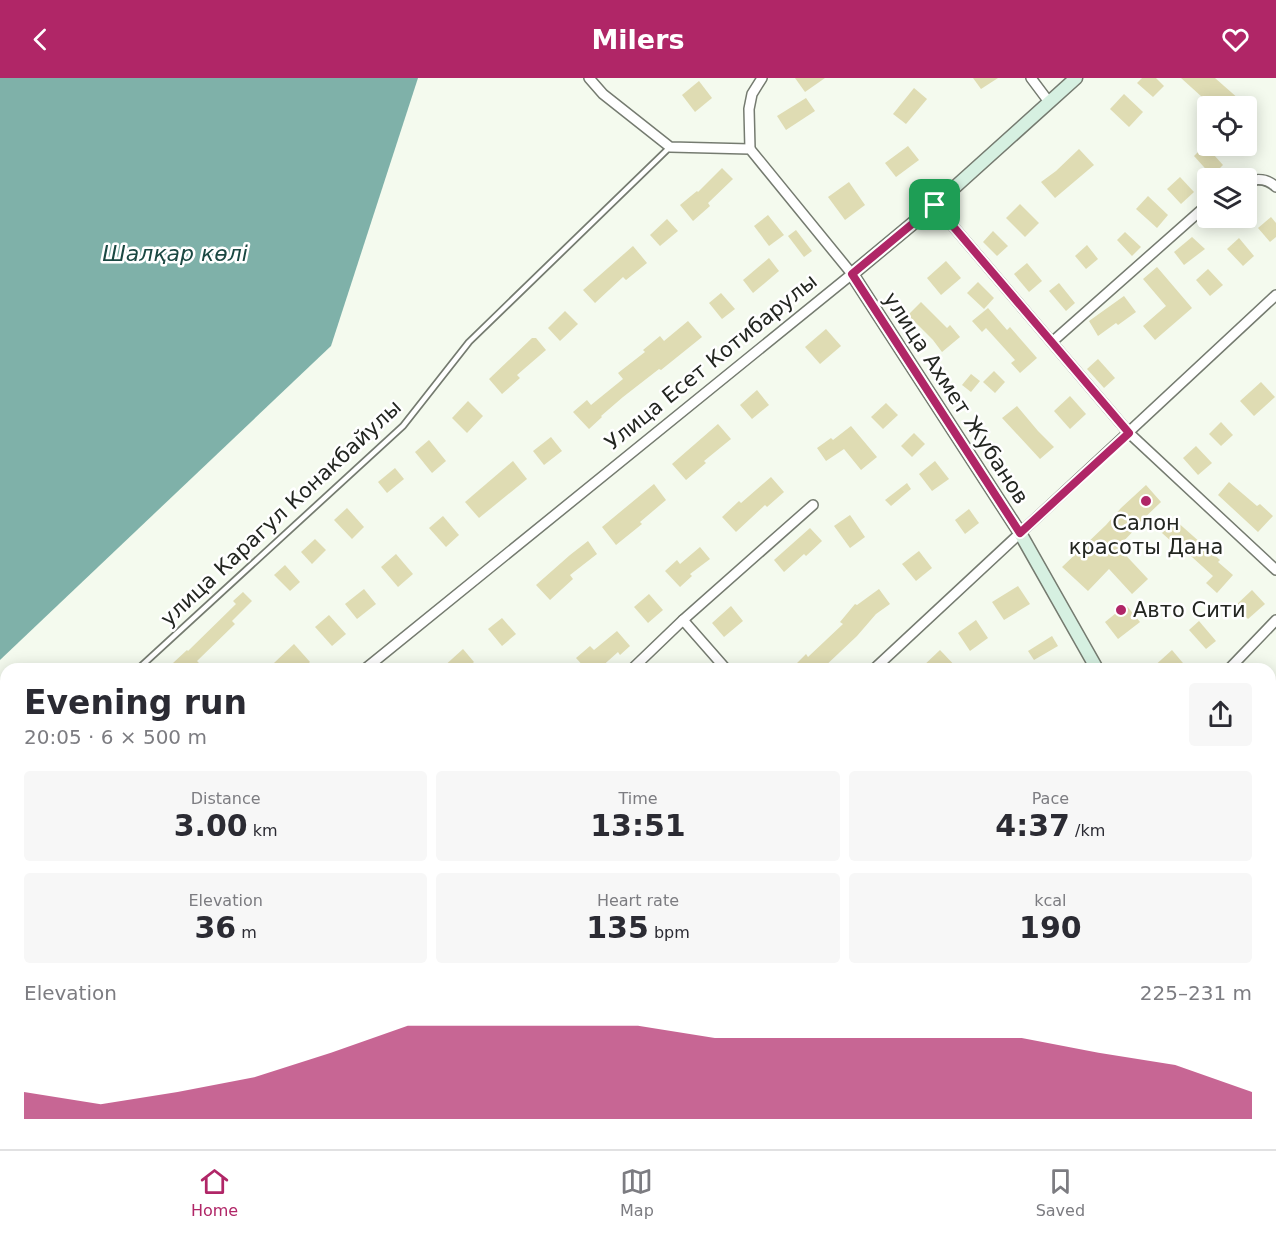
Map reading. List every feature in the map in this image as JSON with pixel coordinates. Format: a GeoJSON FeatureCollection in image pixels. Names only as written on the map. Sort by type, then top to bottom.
{"type":"FeatureCollection","features":[{"type":"Feature","properties":{"kind":"main road","name":"Улица Есет Котибарулы"},"geometry":{"type":"LineString","coordinates":[[852,274],[935,205],[1076,78]]}},
{"type":"Feature","properties":{"kind":"main road","name":"улица Ахмет Жубанов"},"geometry":{"type":"LineString","coordinates":[[852,274],[1020,533],[1094,663]]}},
{"type":"Feature","properties":{"kind":"street"},"geometry":{"type":"LineString","coordinates":[[590,78],[603,94],[670,147],[750,149]]}},
{"type":"Feature","properties":{"kind":"street"},"geometry":{"type":"LineString","coordinates":[[762,78],[752,94],[749,110],[750,149],[852,274]]}},
{"type":"Feature","properties":{"kind":"street"},"geometry":{"type":"LineString","coordinates":[[1031,78],[1049,102]]}},
{"type":"Feature","properties":{"kind":"street"},"geometry":{"type":"LineString","coordinates":[[1257,179],[1270,182],[1276,188]]}},
{"type":"Feature","properties":{"kind":"street"},"geometry":{"type":"LineString","coordinates":[[935,205],[1129,433],[1276,570]]}},
{"type":"Feature","properties":{"kind":"street"},"geometry":{"type":"LineString","coordinates":[[1052,342],[1197,214]]}},
{"type":"Feature","properties":{"kind":"street","name":"Улица Есет Котибарулы"},"geometry":{"type":"LineString","coordinates":[[372,663],[852,274]]}},
{"type":"Feature","properties":{"kind":"street"},"geometry":{"type":"LineString","coordinates":[[880,663],[1276,295]]}},
{"type":"Feature","properties":{"kind":"street"},"geometry":{"type":"LineString","coordinates":[[638,663],[683,620],[813,505]]}},
{"type":"Feature","properties":{"kind":"street"},"geometry":{"type":"LineString","coordinates":[[683,620],[721,663]]}},
{"type":"Feature","properties":{"kind":"street"},"geometry":{"type":"LineString","coordinates":[[1235,663],[1276,620]]}},
{"type":"Feature","properties":{"kind":"lane","name":"улица Карагул Конакбайулы"},"geometry":{"type":"LineString","coordinates":[[145,663],[402,426],[469,342],[670,147]]}},
{"type":"Feature","properties":{"kind":"water","name":"Шалқар көлі"},"geometry":{"type":"Polygon","coordinates":[[[0,78],[418,78],[331,346],[0,660],[0,78]]]}},
{"type":"Feature","properties":{"kind":"building"},"geometry":{"type":"Polygon","coordinates":[[[795,78],[825,78],[805,92],[795,78]]]}},
{"type":"Feature","properties":{"kind":"building"},"geometry":{"type":"Polygon","coordinates":[[[973,78],[998,78],[981,89],[973,78]]]}},
{"type":"Feature","properties":{"kind":"building"},"geometry":{"type":"Polygon","coordinates":[[[1142,78],[1156,78],[1164,86],[1153,97],[1137,83],[1142,78]]]}},
{"type":"Feature","properties":{"kind":"building"},"geometry":{"type":"Polygon","coordinates":[[[1181,78],[1215,78],[1235,96],[1201,96],[1181,78]]]}},
{"type":"Feature","properties":{"kind":"building"},"geometry":{"type":"Polygon","coordinates":[[[699,81],[712,98],[695,112],[682,95],[699,81]]]}},
{"type":"Feature","properties":{"kind":"building"},"geometry":{"type":"Polygon","coordinates":[[[914,88],[927,99],[906,124],[893,114],[914,88]]]}},
{"type":"Feature","properties":{"kind":"building"},"geometry":{"type":"Polygon","coordinates":[[[1124,94],[1143,112],[1129,127],[1110,109],[1124,94]]]}},
{"type":"Feature","properties":{"kind":"building"},"geometry":{"type":"Polygon","coordinates":[[[806,98],[815,111],[786,130],[777,116],[806,98]]]}},
{"type":"Feature","properties":{"kind":"building"},"geometry":{"type":"Polygon","coordinates":[[[908,146],[919,160],[896,177],[885,163],[908,146]]]}},
{"type":"Feature","properties":{"kind":"building"},"geometry":{"type":"Polygon","coordinates":[[[1079,149],[1094,165],[1055,198],[1041,182],[1079,149]]]}},
{"type":"Feature","properties":{"kind":"building"},"geometry":{"type":"Polygon","coordinates":[[[1197,153],[1197,156],[1215,156],[1223,165],[1220,168],[1205,168],[1194,156],[1197,153]]]}},
{"type":"Feature","properties":{"kind":"building"},"geometry":{"type":"Polygon","coordinates":[[[722,168],[733,179],[708,203],[710,206],[693,221],[680,205],[698,192],[722,168]]]}},
{"type":"Feature","properties":{"kind":"building"},"geometry":{"type":"Polygon","coordinates":[[[1180,177],[1194,192],[1181,204],[1167,189],[1180,177]]]}},
{"type":"Feature","properties":{"kind":"building"},"geometry":{"type":"Polygon","coordinates":[[[849,182],[865,205],[845,220],[828,197],[849,182]]]}},
{"type":"Feature","properties":{"kind":"building"},"geometry":{"type":"Polygon","coordinates":[[[1148,196],[1168,215],[1157,228],[1136,209],[1148,196]]]}},
{"type":"Feature","properties":{"kind":"building"},"geometry":{"type":"Polygon","coordinates":[[[1020,204],[1039,223],[1025,237],[1006,218],[1020,204]]]}},
{"type":"Feature","properties":{"kind":"building"},"geometry":{"type":"Polygon","coordinates":[[[768,215],[784,235],[769,246],[754,226],[768,215]]]}},
{"type":"Feature","properties":{"kind":"building"},"geometry":{"type":"Polygon","coordinates":[[[1271,217],[1276,223],[1276,237],[1270,242],[1258,228],[1271,217]]]}},
{"type":"Feature","properties":{"kind":"building"},"geometry":{"type":"Polygon","coordinates":[[[667,219],[678,231],[660,246],[650,235],[667,219]]]}},
{"type":"Feature","properties":{"kind":"building"},"geometry":{"type":"Polygon","coordinates":[[[796,230],[812,251],[804,257],[788,236],[796,230]]]}},
{"type":"Feature","properties":{"kind":"building"},"geometry":{"type":"Polygon","coordinates":[[[993,231],[1008,246],[997,256],[983,242],[993,231]]]}},
{"type":"Feature","properties":{"kind":"building"},"geometry":{"type":"Polygon","coordinates":[[[1125,232],[1141,247],[1132,256],[1117,240],[1125,232]]]}},
{"type":"Feature","properties":{"kind":"building"},"geometry":{"type":"Polygon","coordinates":[[[1192,237],[1205,249],[1184,265],[1174,252],[1192,237]]]}},
{"type":"Feature","properties":{"kind":"building"},"geometry":{"type":"Polygon","coordinates":[[[1239,238],[1254,256],[1243,266],[1227,249],[1239,238]]]}},
{"type":"Feature","properties":{"kind":"building"},"geometry":{"type":"Polygon","coordinates":[[[1087,245],[1098,259],[1086,269],[1075,256],[1087,245]]]}},
{"type":"Feature","properties":{"kind":"building"},"geometry":{"type":"Polygon","coordinates":[[[633,246],[647,263],[626,280],[623,277],[595,303],[583,290],[633,246]]]}},
{"type":"Feature","properties":{"kind":"building"},"geometry":{"type":"Polygon","coordinates":[[[769,258],[779,271],[753,293],[743,280],[769,258]]]}},
{"type":"Feature","properties":{"kind":"building"},"geometry":{"type":"Polygon","coordinates":[[[946,261],[961,278],[941,295],[927,278],[946,261]]]}},
{"type":"Feature","properties":{"kind":"building"},"geometry":{"type":"Polygon","coordinates":[[[1027,263],[1042,281],[1029,292],[1014,274],[1027,263]]]}},
{"type":"Feature","properties":{"kind":"building"},"geometry":{"type":"Polygon","coordinates":[[[1157,267],[1192,308],[1155,340],[1143,326],[1166,306],[1143,279],[1157,267]]]}},
{"type":"Feature","properties":{"kind":"building"},"geometry":{"type":"Polygon","coordinates":[[[1208,269],[1223,285],[1210,296],[1196,280],[1208,269]]]}},
{"type":"Feature","properties":{"kind":"building"},"geometry":{"type":"Polygon","coordinates":[[[978,282],[994,298],[984,309],[967,293],[978,282]]]}},
{"type":"Feature","properties":{"kind":"building"},"geometry":{"type":"Polygon","coordinates":[[[1059,283],[1075,303],[1066,311],[1049,291],[1059,283]]]}},
{"type":"Feature","properties":{"kind":"building"},"geometry":{"type":"Polygon","coordinates":[[[721,293],[735,309],[722,319],[709,303],[721,293]]]}},
{"type":"Feature","properties":{"kind":"building"},"geometry":{"type":"Polygon","coordinates":[[[1124,296],[1136,312],[1098,336],[1089,321],[1124,296]]]}},
{"type":"Feature","properties":{"kind":"building"},"geometry":{"type":"Polygon","coordinates":[[[921,302],[947,328],[950,325],[960,337],[942,352],[908,315],[921,302]]]}},
{"type":"Feature","properties":{"kind":"building"},"geometry":{"type":"Polygon","coordinates":[[[988,308],[1007,330],[1010,327],[1037,358],[1020,373],[1011,363],[1015,360],[986,328],[982,332],[972,321],[988,308]]]}},
{"type":"Feature","properties":{"kind":"building"},"geometry":{"type":"Polygon","coordinates":[[[565,311],[578,324],[560,341],[548,328],[565,311]]]}},
{"type":"Feature","properties":{"kind":"building"},"geometry":{"type":"Polygon","coordinates":[[[688,321],[702,337],[623,397],[589,429],[573,412],[587,400],[591,405],[623,379],[618,373],[645,352],[643,350],[660,336],[664,341],[688,321]]]}},
{"type":"Feature","properties":{"kind":"building"},"geometry":{"type":"Polygon","coordinates":[[[826,329],[841,346],[820,364],[805,347],[826,329]]]}},
{"type":"Feature","properties":{"kind":"building"},"geometry":{"type":"Polygon","coordinates":[[[532,338],[536,338],[546,350],[517,375],[520,378],[502,394],[489,379],[532,338]]]}},
{"type":"Feature","properties":{"kind":"building"},"geometry":{"type":"Polygon","coordinates":[[[1098,359],[1115,378],[1104,388],[1087,369],[1098,359]]]}},
{"type":"Feature","properties":{"kind":"building"},"geometry":{"type":"Polygon","coordinates":[[[994,371],[1005,382],[995,393],[983,382],[994,371]]]}},
{"type":"Feature","properties":{"kind":"building"},"geometry":{"type":"Polygon","coordinates":[[[971,374],[980,381],[971,392],[962,385],[971,374]]]}},
{"type":"Feature","properties":{"kind":"building"},"geometry":{"type":"Polygon","coordinates":[[[1261,382],[1275,397],[1254,416],[1240,401],[1261,382]]]}},
{"type":"Feature","properties":{"kind":"building"},"geometry":{"type":"Polygon","coordinates":[[[757,390],[769,405],[752,419],[740,405],[757,390]]]}},
{"type":"Feature","properties":{"kind":"building"},"geometry":{"type":"Polygon","coordinates":[[[1070,396],[1086,414],[1070,429],[1054,411],[1070,396]]]}},
{"type":"Feature","properties":{"kind":"building"},"geometry":{"type":"Polygon","coordinates":[[[468,401],[483,416],[467,433],[452,418],[468,401]]]}},
{"type":"Feature","properties":{"kind":"building"},"geometry":{"type":"Polygon","coordinates":[[[886,403],[898,415],[883,429],[871,417],[886,403]]]}},
{"type":"Feature","properties":{"kind":"building"},"geometry":{"type":"Polygon","coordinates":[[[1017,406],[1054,447],[1040,459],[1002,418],[1017,406]]]}},
{"type":"Feature","properties":{"kind":"building"},"geometry":{"type":"Polygon","coordinates":[[[1221,422],[1233,435],[1221,446],[1209,434],[1221,422]]]}},
{"type":"Feature","properties":{"kind":"building"},"geometry":{"type":"Polygon","coordinates":[[[718,424],[731,439],[704,461],[706,463],[686,480],[672,464],[718,424]]]}},
{"type":"Feature","properties":{"kind":"building"},"geometry":{"type":"Polygon","coordinates":[[[851,426],[877,457],[861,470],[844,449],[826,461],[817,448],[831,438],[833,440],[851,426]]]}},
{"type":"Feature","properties":{"kind":"building"},"geometry":{"type":"Polygon","coordinates":[[[914,433],[925,444],[912,457],[901,446],[914,433]]]}},
{"type":"Feature","properties":{"kind":"building"},"geometry":{"type":"Polygon","coordinates":[[[551,437],[562,451],[544,465],[533,451],[551,437]]]}},
{"type":"Feature","properties":{"kind":"building"},"geometry":{"type":"Polygon","coordinates":[[[429,440],[446,461],[432,473],[415,452],[429,440]]]}},
{"type":"Feature","properties":{"kind":"building"},"geometry":{"type":"Polygon","coordinates":[[[1196,446],[1212,463],[1198,475],[1183,458],[1196,446]]]}},
{"type":"Feature","properties":{"kind":"building"},"geometry":{"type":"Polygon","coordinates":[[[513,461],[527,479],[479,518],[465,502],[513,461]]]}},
{"type":"Feature","properties":{"kind":"building"},"geometry":{"type":"Polygon","coordinates":[[[935,461],[949,479],[932,491],[919,474],[935,461]]]}},
{"type":"Feature","properties":{"kind":"building"},"geometry":{"type":"Polygon","coordinates":[[[395,468],[404,479],[387,493],[378,482],[395,468]]]}},
{"type":"Feature","properties":{"kind":"building"},"geometry":{"type":"Polygon","coordinates":[[[771,477],[784,492],[767,507],[765,505],[736,532],[722,517],[771,477]]]}},
{"type":"Feature","properties":{"kind":"building"},"geometry":{"type":"Polygon","coordinates":[[[1229,482],[1257,506],[1260,504],[1273,516],[1258,532],[1218,495],[1229,482]]]}},
{"type":"Feature","properties":{"kind":"building"},"geometry":{"type":"Polygon","coordinates":[[[907,483],[911,489],[891,506],[885,500],[907,483]]]}},
{"type":"Feature","properties":{"kind":"building"},"geometry":{"type":"Polygon","coordinates":[[[654,484],[666,500],[616,545],[602,527],[654,484]]]}},
{"type":"Feature","properties":{"kind":"building"},"geometry":{"type":"Polygon","coordinates":[[[1146,485],[1161,502],[1118,547],[1148,579],[1132,594],[1109,569],[1088,591],[1062,567],[1146,485]]]}},
{"type":"Feature","properties":{"kind":"building"},"geometry":{"type":"Polygon","coordinates":[[[347,508],[364,527],[352,539],[334,520],[347,508]]]}},
{"type":"Feature","properties":{"kind":"building"},"geometry":{"type":"Polygon","coordinates":[[[969,509],[979,523],[965,534],[955,520],[969,509]]]}},
{"type":"Feature","properties":{"kind":"building"},"geometry":{"type":"Polygon","coordinates":[[[850,515],[865,537],[850,548],[834,526],[850,515]]]}},
{"type":"Feature","properties":{"kind":"building"},"geometry":{"type":"Polygon","coordinates":[[[443,516],[459,535],[446,547],[429,528],[443,516]]]}},
{"type":"Feature","properties":{"kind":"building"},"geometry":{"type":"Polygon","coordinates":[[[1175,520],[1220,560],[1218,562],[1233,575],[1217,593],[1206,583],[1213,576],[1162,533],[1175,520]]]}},
{"type":"Feature","properties":{"kind":"building"},"geometry":{"type":"Polygon","coordinates":[[[810,528],[822,541],[784,572],[774,560],[810,528]]]}},
{"type":"Feature","properties":{"kind":"building"},"geometry":{"type":"Polygon","coordinates":[[[315,539],[326,550],[312,564],[301,552],[315,539]]]}},
{"type":"Feature","properties":{"kind":"building"},"geometry":{"type":"Polygon","coordinates":[[[588,541],[597,554],[570,575],[573,579],[550,600],[536,585],[588,541]]]}},
{"type":"Feature","properties":{"kind":"building"},"geometry":{"type":"Polygon","coordinates":[[[700,547],[710,559],[690,574],[692,576],[680,587],[665,571],[677,560],[680,564],[700,547]]]}},
{"type":"Feature","properties":{"kind":"building"},"geometry":{"type":"Polygon","coordinates":[[[919,551],[932,568],[916,581],[902,564],[919,551]]]}},
{"type":"Feature","properties":{"kind":"building"},"geometry":{"type":"Polygon","coordinates":[[[396,554],[413,574],[398,587],[381,567],[396,554]]]}},
{"type":"Feature","properties":{"kind":"building"},"geometry":{"type":"Polygon","coordinates":[[[285,565],[300,582],[290,591],[274,575],[285,565]]]}},
{"type":"Feature","properties":{"kind":"building"},"geometry":{"type":"Polygon","coordinates":[[[1018,586],[1030,604],[1004,620],[992,602],[1018,586]]]}},
{"type":"Feature","properties":{"kind":"building"},"geometry":{"type":"Polygon","coordinates":[[[364,589],[376,604],[357,619],[345,604],[364,589]]]}},
{"type":"Feature","properties":{"kind":"building"},"geometry":{"type":"Polygon","coordinates":[[[879,589],[890,604],[876,614],[828,663],[797,663],[806,654],[808,657],[843,624],[840,622],[855,604],[857,605],[879,589]]]}},
{"type":"Feature","properties":{"kind":"building"},"geometry":{"type":"Polygon","coordinates":[[[1252,590],[1265,604],[1248,619],[1235,606],[1252,590]]]}},
{"type":"Feature","properties":{"kind":"building"},"geometry":{"type":"Polygon","coordinates":[[[243,592],[252,601],[232,621],[235,624],[197,661],[199,663],[173,663],[236,604],[233,601],[243,592]]]}},
{"type":"Feature","properties":{"kind":"building"},"geometry":{"type":"Polygon","coordinates":[[[649,594],[663,610],[648,623],[634,607],[649,594]]]}},
{"type":"Feature","properties":{"kind":"building"},"geometry":{"type":"Polygon","coordinates":[[[1126,605],[1140,622],[1118,639],[1105,622],[1126,605]]]}},
{"type":"Feature","properties":{"kind":"building"},"geometry":{"type":"Polygon","coordinates":[[[731,606],[743,621],[724,637],[712,623],[731,606]]]}},
{"type":"Feature","properties":{"kind":"building"},"geometry":{"type":"Polygon","coordinates":[[[329,615],[346,634],[332,646],[315,627],[329,615]]]}},
{"type":"Feature","properties":{"kind":"building"},"geometry":{"type":"Polygon","coordinates":[[[502,618],[516,634],[502,646],[488,629],[502,618]]]}},
{"type":"Feature","properties":{"kind":"building"},"geometry":{"type":"Polygon","coordinates":[[[976,620],[988,638],[970,651],[958,633],[976,620]]]}},
{"type":"Feature","properties":{"kind":"building"},"geometry":{"type":"Polygon","coordinates":[[[1199,621],[1216,641],[1206,649],[1189,630],[1199,621]]]}},
{"type":"Feature","properties":{"kind":"building"},"geometry":{"type":"Polygon","coordinates":[[[617,631],[630,646],[620,655],[618,652],[606,663],[581,663],[576,658],[590,646],[594,650],[617,631]]]}},
{"type":"Feature","properties":{"kind":"building"},"geometry":{"type":"Polygon","coordinates":[[[1052,636],[1058,646],[1034,660],[1028,651],[1052,636]]]}},
{"type":"Feature","properties":{"kind":"building"},"geometry":{"type":"Polygon","coordinates":[[[294,644],[310,662],[309,663],[274,663],[294,644]]]}},
{"type":"Feature","properties":{"kind":"building"},"geometry":{"type":"Polygon","coordinates":[[[463,649],[474,662],[473,663],[448,663],[463,649]]]}},
{"type":"Feature","properties":{"kind":"building"},"geometry":{"type":"Polygon","coordinates":[[[940,650],[952,663],[926,663],[940,650]]]}},
{"type":"Feature","properties":{"kind":"building"},"geometry":{"type":"Polygon","coordinates":[[[1172,650],[1183,663],[1158,663],[1172,650]]]}},
{"type":"Feature","properties":{"kind":"place","name":"Салон красоты Дана"},"geometry":{"type":"Point","coordinates":[1146,501]}},
{"type":"Feature","properties":{"kind":"place","name":"Авто Сити"},"geometry":{"type":"Point","coordinates":[1121,610]}},
{"type":"Feature","properties":{"kind":"route"},"geometry":{"type":"LineString","coordinates":[[935,205],[1129,433],[1020,533],[852,274],[935,205]]}}]}
